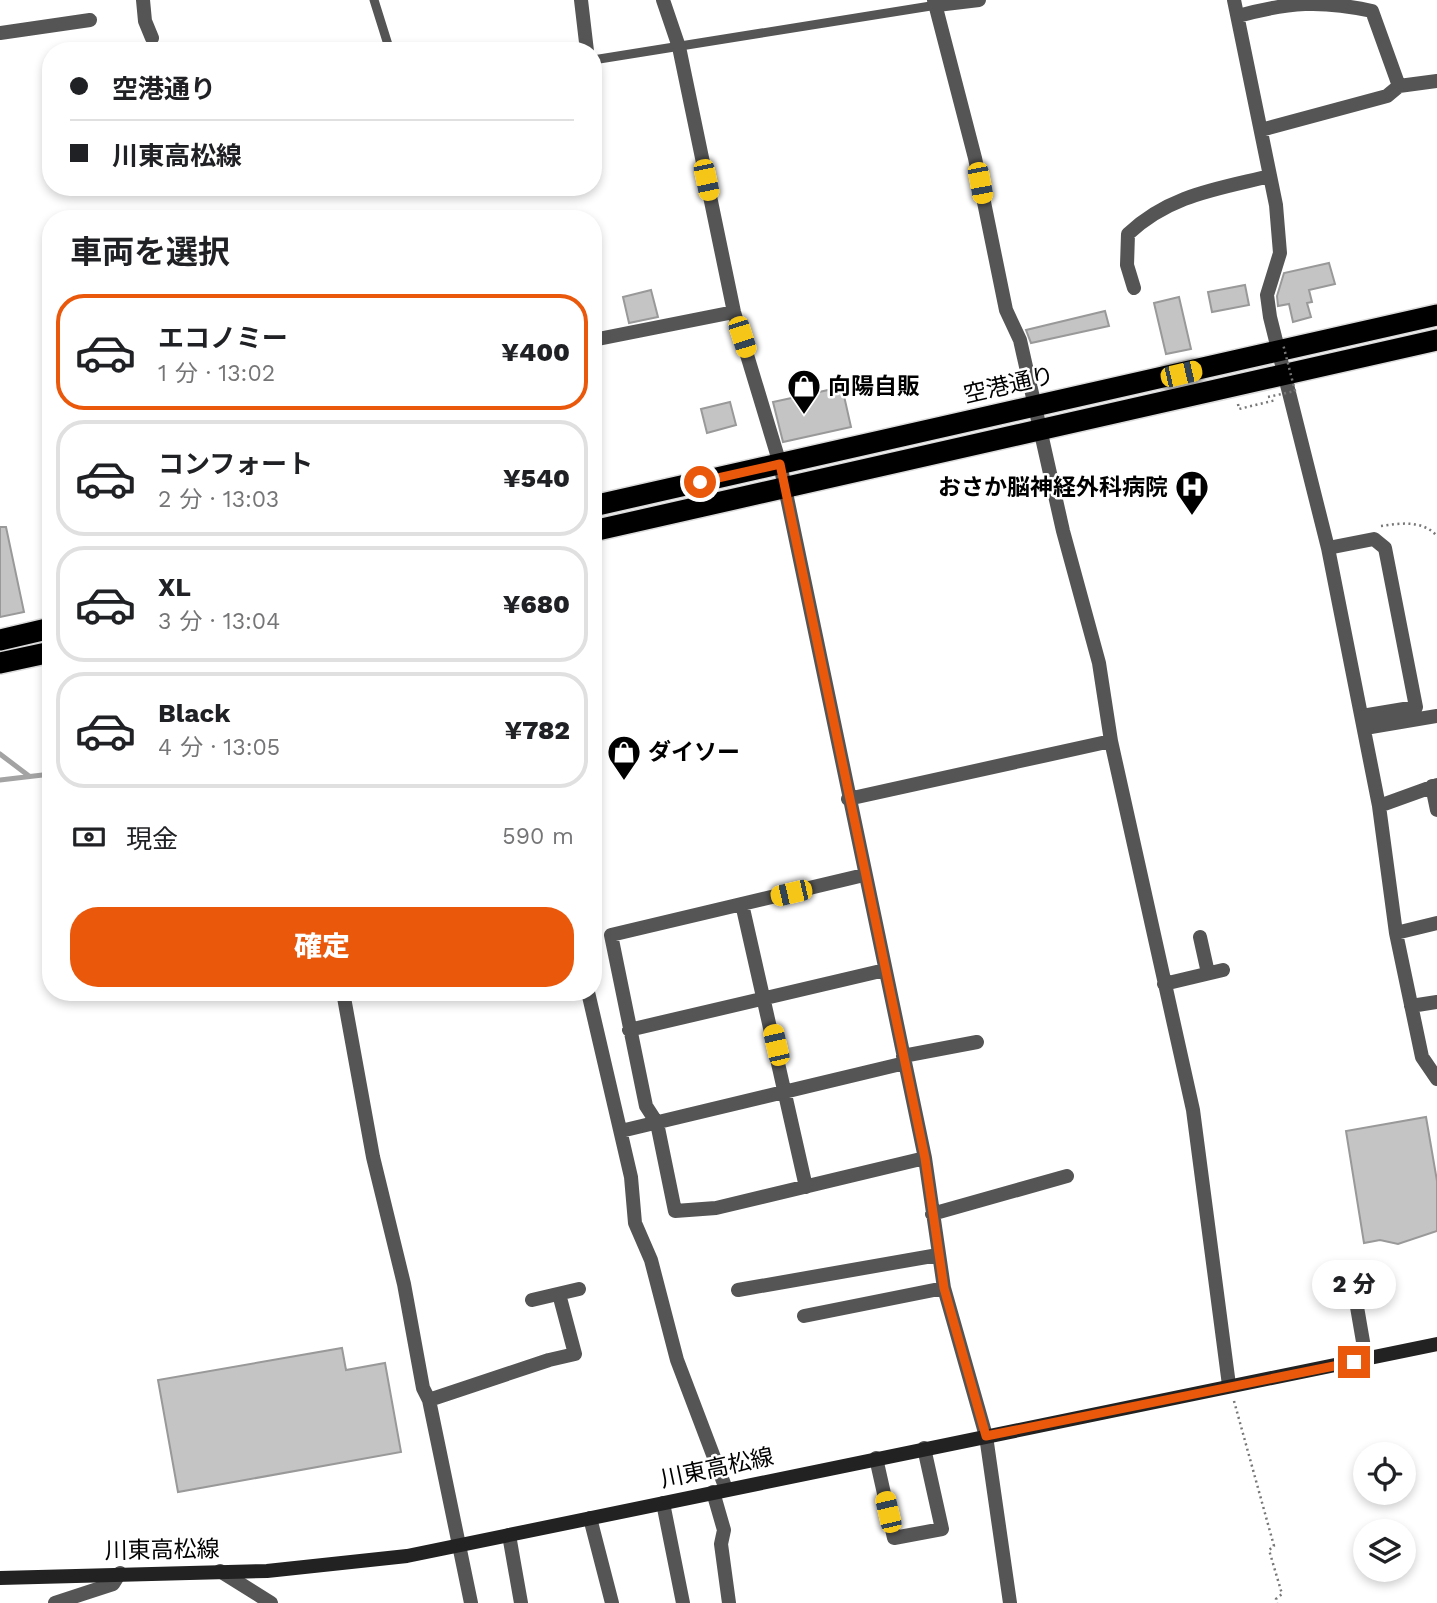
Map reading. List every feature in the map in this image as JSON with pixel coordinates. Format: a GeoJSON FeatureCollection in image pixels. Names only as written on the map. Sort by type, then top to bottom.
{"type":"FeatureCollection","features":[{"type":"Feature","properties":{"kind":"highway","name":"空港通り"},"geometry":{"type":"LineString","coordinates":[[602,504],[1281,348],[1437,315]]}},
{"type":"Feature","properties":{"kind":"highway"},"geometry":{"type":"LineString","coordinates":[[602,529],[1437,340]]}},
{"type":"Feature","properties":{"kind":"highway"},"geometry":{"type":"LineString","coordinates":[[0,640],[42,630]]}},
{"type":"Feature","properties":{"kind":"highway"},"geometry":{"type":"LineString","coordinates":[[0,663],[42,654]]}},
{"type":"Feature","properties":{"kind":"main road","name":"川東高松線"},"geometry":{"type":"LineString","coordinates":[[0,1578],[339,1565],[458,1546],[1437,1344]]}},
{"type":"Feature","properties":{"kind":"street"},"geometry":{"type":"LineString","coordinates":[[143,0],[145,21],[152,38]]}},
{"type":"Feature","properties":{"kind":"street"},"geometry":{"type":"LineString","coordinates":[[581,0],[586,42]]}},
{"type":"Feature","properties":{"kind":"street"},"geometry":{"type":"LineString","coordinates":[[663,0],[679,47],[734,312],[780,464],[925,1158],[944,1288],[986,1436],[1010,1603]]}},
{"type":"Feature","properties":{"kind":"street"},"geometry":{"type":"LineString","coordinates":[[979,0],[935,3],[975,158],[1006,310],[1020,340],[1033,407],[1099,663],[1111,741],[1193,1110],[1229,1385]]}},
{"type":"Feature","properties":{"kind":"street"},"geometry":{"type":"LineString","coordinates":[[1234,0],[1270,176],[1280,253],[1267,295],[1281,348],[1289,397],[1328,548],[1364,722],[1379,806],[1396,933],[1422,1057],[1437,1079]]}},
{"type":"Feature","properties":{"kind":"street"},"geometry":{"type":"LineString","coordinates":[[1238,16],[1294,3],[1339,1],[1372,11],[1399,86]]}},
{"type":"Feature","properties":{"kind":"street"},"geometry":{"type":"LineString","coordinates":[[0,33],[90,20]]}},
{"type":"Feature","properties":{"kind":"street"},"geometry":{"type":"LineString","coordinates":[[1261,130],[1387,96],[1399,86],[1437,81]]}},
{"type":"Feature","properties":{"kind":"street"},"geometry":{"type":"LineString","coordinates":[[1134,288],[1127,265],[1128,234],[1143,220],[1172,202],[1270,176]]}},
{"type":"Feature","properties":{"kind":"street"},"geometry":{"type":"LineString","coordinates":[[602,338],[734,312]]}},
{"type":"Feature","properties":{"kind":"street"},"geometry":{"type":"LineString","coordinates":[[1328,548],[1374,539],[1385,548],[1416,707],[1364,722]]}},
{"type":"Feature","properties":{"kind":"street"},"geometry":{"type":"LineString","coordinates":[[1364,722],[1437,716]]}},
{"type":"Feature","properties":{"kind":"street"},"geometry":{"type":"LineString","coordinates":[[848,799],[1111,741]]}},
{"type":"Feature","properties":{"kind":"street"},"geometry":{"type":"LineString","coordinates":[[1379,806],[1435,786],[1437,810]]}},
{"type":"Feature","properties":{"kind":"street"},"geometry":{"type":"LineString","coordinates":[[864,875],[611,935],[629,1030],[646,1106],[657,1123],[676,1211],[716,1208],[925,1158]]}},
{"type":"Feature","properties":{"kind":"street"},"geometry":{"type":"LineString","coordinates":[[742,904],[806,1187]]}},
{"type":"Feature","properties":{"kind":"street"},"geometry":{"type":"LineString","coordinates":[[1396,933],[1437,923]]}},
{"type":"Feature","properties":{"kind":"street"},"geometry":{"type":"LineString","coordinates":[[1164,984],[1216,971],[1200,937]]}},
{"type":"Feature","properties":{"kind":"street"},"geometry":{"type":"LineString","coordinates":[[629,1030],[885,970]]}},
{"type":"Feature","properties":{"kind":"street"},"geometry":{"type":"LineString","coordinates":[[345,1001],[373,1157],[404,1284],[423,1388],[429,1400],[471,1603]]}},
{"type":"Feature","properties":{"kind":"street"},"geometry":{"type":"LineString","coordinates":[[590,1001],[631,1177],[635,1223],[651,1260],[677,1360],[720,1491],[724,1530],[721,1544],[729,1603]]}},
{"type":"Feature","properties":{"kind":"street"},"geometry":{"type":"LineString","coordinates":[[1411,1006],[1437,1002]]}},
{"type":"Feature","properties":{"kind":"street"},"geometry":{"type":"LineString","coordinates":[[621,1131],[786,1092],[977,1042]]}},
{"type":"Feature","properties":{"kind":"street"},"geometry":{"type":"LineString","coordinates":[[932,1214],[1067,1176]]}},
{"type":"Feature","properties":{"kind":"street"},"geometry":{"type":"LineString","coordinates":[[738,1290],[938,1255]]}},
{"type":"Feature","properties":{"kind":"street"},"geometry":{"type":"LineString","coordinates":[[1352,1278],[1366,1359]]}},
{"type":"Feature","properties":{"kind":"street"},"geometry":{"type":"LineString","coordinates":[[804,1316],[944,1288]]}},
{"type":"Feature","properties":{"kind":"street"},"geometry":{"type":"LineString","coordinates":[[532,1300],[579,1289]]}},
{"type":"Feature","properties":{"kind":"street"},"geometry":{"type":"LineString","coordinates":[[429,1400],[575,1354],[559,1294]]}},
{"type":"Feature","properties":{"kind":"street"},"geometry":{"type":"LineString","coordinates":[[876,1458],[894,1538],[942,1529],[924,1448]]}},
{"type":"Feature","properties":{"kind":"street"},"geometry":{"type":"LineString","coordinates":[[663,1503],[684,1603]]}},
{"type":"Feature","properties":{"kind":"street"},"geometry":{"type":"LineString","coordinates":[[590,1518],[612,1603]]}},
{"type":"Feature","properties":{"kind":"street"},"geometry":{"type":"LineString","coordinates":[[509,1535],[521,1603]]}},
{"type":"Feature","properties":{"kind":"street"},"geometry":{"type":"LineString","coordinates":[[220,1571],[271,1603]]}},
{"type":"Feature","properties":{"kind":"street"},"geometry":{"type":"LineString","coordinates":[[55,1603],[113,1584],[120,1573]]}},
{"type":"Feature","properties":{"kind":"lane"},"geometry":{"type":"LineString","coordinates":[[374,0],[387,42]]}},
{"type":"Feature","properties":{"kind":"lane"},"geometry":{"type":"LineString","coordinates":[[602,59],[935,3]]}},
{"type":"Feature","properties":{"kind":"path"},"geometry":{"type":"LineString","coordinates":[[1268,397],[1295,391],[1281,348]]}},
{"type":"Feature","properties":{"kind":"path"},"geometry":{"type":"LineString","coordinates":[[1243,403],[1237,404],[1239,409],[1289,397]]}},
{"type":"Feature","properties":{"kind":"path"},"geometry":{"type":"LineString","coordinates":[[1380,526],[1414,525],[1425,527],[1437,536]]}},
{"type":"Feature","properties":{"kind":"path"},"geometry":{"type":"LineString","coordinates":[[1229,1385],[1274,1546],[1269,1550],[1282,1594],[1276,1599],[1277,1603]]}},
{"type":"Feature","properties":{"kind":"building"},"geometry":{"type":"Polygon","coordinates":[[[1329,263],[1335,284],[1309,290],[1312,302],[1307,303],[1311,317],[1293,322],[1289,304],[1278,306],[1277,296],[1284,273],[1329,263]]]}},
{"type":"Feature","properties":{"kind":"building"},"geometry":{"type":"Polygon","coordinates":[[[1245,285],[1249,305],[1212,312],[1208,292],[1245,285]]]}},
{"type":"Feature","properties":{"kind":"building"},"geometry":{"type":"Polygon","coordinates":[[[651,290],[658,317],[629,323],[623,297],[651,290]]]}},
{"type":"Feature","properties":{"kind":"building"},"geometry":{"type":"Polygon","coordinates":[[[1179,297],[1191,349],[1166,354],[1154,303],[1179,297]]]}},
{"type":"Feature","properties":{"kind":"building"},"geometry":{"type":"Polygon","coordinates":[[[1105,311],[1109,326],[1031,343],[1026,330],[1105,311]]]}},
{"type":"Feature","properties":{"kind":"building"},"geometry":{"type":"Polygon","coordinates":[[[842,387],[851,427],[783,442],[773,402],[842,387]]]}},
{"type":"Feature","properties":{"kind":"building"},"geometry":{"type":"Polygon","coordinates":[[[730,402],[736,425],[707,433],[701,409],[730,402]]]}},
{"type":"Feature","properties":{"kind":"building"},"geometry":{"type":"Polygon","coordinates":[[[0,527],[6,527],[24,612],[0,617],[0,527]]]}},
{"type":"Feature","properties":{"kind":"building"},"geometry":{"type":"Polygon","coordinates":[[[1426,1117],[1437,1181],[1437,1231],[1398,1244],[1380,1240],[1364,1243],[1346,1131],[1426,1117]]]}},
{"type":"Feature","properties":{"kind":"building"},"geometry":{"type":"Polygon","coordinates":[[[342,1348],[346,1370],[385,1363],[401,1452],[178,1492],[158,1380],[342,1348]]]}},
{"type":"Feature","properties":{"kind":"waterway"},"geometry":{"type":"LineString","coordinates":[[0,754],[29,776]]}},
{"type":"Feature","properties":{"kind":"waterway"},"geometry":{"type":"LineString","coordinates":[[0,780],[42,775]]}},
{"type":"Feature","properties":{"kind":"place","name":"向陽自販"},"geometry":{"type":"Point","coordinates":[804,416]}},
{"type":"Feature","properties":{"kind":"place","name":"おさか脳神経外科病院"},"geometry":{"type":"Point","coordinates":[1192,517]}},
{"type":"Feature","properties":{"kind":"place","name":"ダイソー"},"geometry":{"type":"Point","coordinates":[624,782]}},
{"type":"Feature","properties":{"kind":"route"},"geometry":{"type":"LineString","coordinates":[[700,482],[780,464],[800,576],[925,1158],[944,1288],[986,1436],[1354,1362]]}}]}
